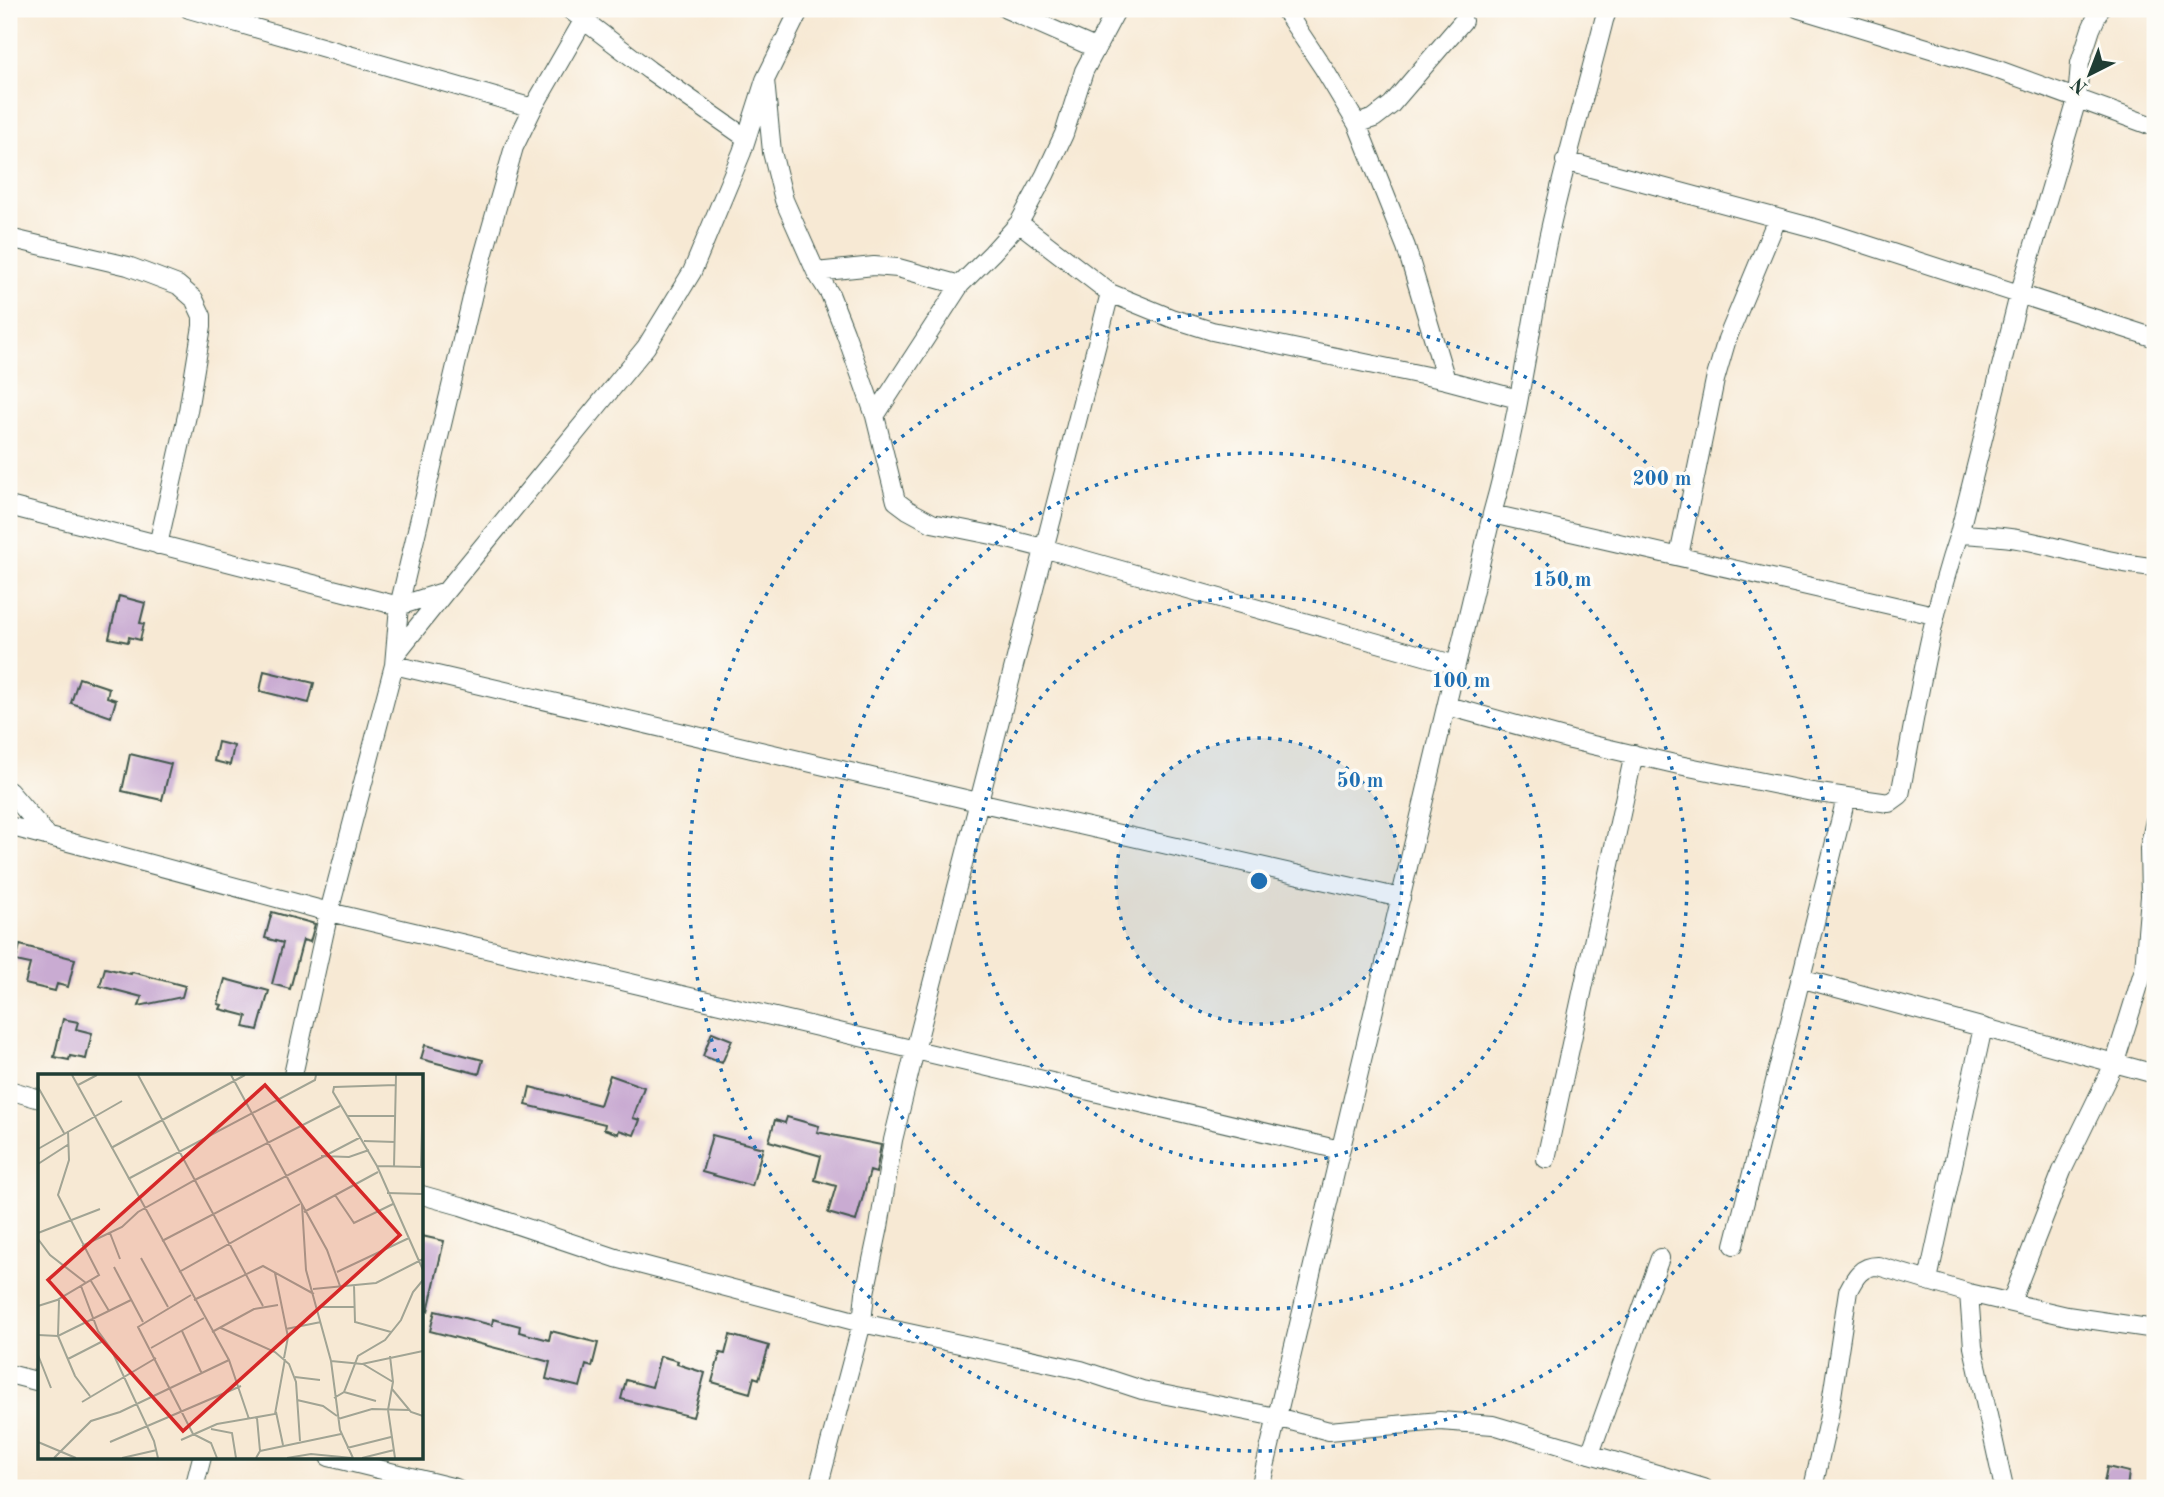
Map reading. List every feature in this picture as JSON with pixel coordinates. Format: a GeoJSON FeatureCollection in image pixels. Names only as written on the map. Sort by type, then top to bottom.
{"type":"FeatureCollection","features":[{"type":"Feature","properties":{"kind":"street"},"geometry":{"type":"LineString","coordinates":[[189,9],[533,107]]}},
{"type":"Feature","properties":{"kind":"street"},"geometry":{"type":"LineString","coordinates":[[569,9],[745,142],[772,152]]}},
{"type":"Feature","properties":{"kind":"street"},"geometry":{"type":"LineString","coordinates":[[395,660],[446,591],[646,347],[692,272],[745,142],[765,80],[800,9]]}},
{"type":"Feature","properties":{"kind":"street"},"geometry":{"type":"LineString","coordinates":[[1006,9],[1095,48]]}},
{"type":"Feature","properties":{"kind":"street"},"geometry":{"type":"LineString","coordinates":[[875,416],[960,285],[1019,223],[1065,134],[1084,71],[1117,9]]}},
{"type":"Feature","properties":{"kind":"street"},"geometry":{"type":"LineString","coordinates":[[1284,9],[1357,124],[1406,247],[1446,380]]}},
{"type":"Feature","properties":{"kind":"street"},"geometry":{"type":"LineString","coordinates":[[1260,1488],[1492,514],[1507,463],[1546,247],[1565,161],[1608,9]]}},
{"type":"Feature","properties":{"kind":"street"},"geometry":{"type":"LineString","coordinates":[[1799,9],[1993,68],[2155,127]]}},
{"type":"Feature","properties":{"kind":"street"},"geometry":{"type":"LineString","coordinates":[[1448,706],[1571,740],[1679,765],[1846,798],[1889,803],[1900,795],[1934,615],[1959,534],[2019,295],[2077,100],[2080,63],[2100,9]]}},
{"type":"Feature","properties":{"kind":"street"},"geometry":{"type":"LineString","coordinates":[[293,1074],[329,912],[395,660],[399,606],[476,281],[514,147],[533,107],[583,21]]}},
{"type":"Feature","properties":{"kind":"street"},"geometry":{"type":"LineString","coordinates":[[1357,124],[1374,118],[1391,105],[1463,21]]}},
{"type":"Feature","properties":{"kind":"street"},"geometry":{"type":"LineString","coordinates":[[765,80],[772,152],[784,200],[816,272],[830,294],[875,416],[897,501],[932,523],[1044,548],[1456,665]]}},
{"type":"Feature","properties":{"kind":"street"},"geometry":{"type":"LineString","coordinates":[[1565,161],[1818,229],[2155,338]]}},
{"type":"Feature","properties":{"kind":"street"},"geometry":{"type":"LineString","coordinates":[[1679,556],[1715,380],[1727,339],[1777,219]]}},
{"type":"Feature","properties":{"kind":"street"},"geometry":{"type":"LineString","coordinates":[[1019,223],[1110,293],[1171,318],[1212,331],[1446,380],[1518,399]]}},
{"type":"Feature","properties":{"kind":"street"},"geometry":{"type":"LineString","coordinates":[[9,237],[128,267],[178,285],[194,299],[202,316],[202,326],[188,411],[158,545]]}},
{"type":"Feature","properties":{"kind":"street"},"geometry":{"type":"LineString","coordinates":[[816,272],[874,266],[898,268],[960,285]]}},
{"type":"Feature","properties":{"kind":"street"},"geometry":{"type":"LineString","coordinates":[[818,1488],[862,1323],[893,1140],[1110,293]]}},
{"type":"Feature","properties":{"kind":"street"},"geometry":{"type":"LineString","coordinates":[[9,506],[399,606],[446,591]]}},
{"type":"Feature","properties":{"kind":"street"},"geometry":{"type":"LineString","coordinates":[[1492,514],[1934,615]]}},
{"type":"Feature","properties":{"kind":"street"},"geometry":{"type":"LineString","coordinates":[[1959,534],[2026,540],[2107,560],[2155,567]]}},
{"type":"Feature","properties":{"kind":"street"},"geometry":{"type":"LineString","coordinates":[[395,660],[978,802],[1401,898]]}},
{"type":"Feature","properties":{"kind":"street"},"geometry":{"type":"LineString","coordinates":[[1546,1159],[1634,754]]}},
{"type":"Feature","properties":{"kind":"street"},"geometry":{"type":"LineString","coordinates":[[9,791],[48,836]]}},
{"type":"Feature","properties":{"kind":"street"},"geometry":{"type":"LineString","coordinates":[[1734,1245],[1846,798]]}},
{"type":"Feature","properties":{"kind":"street"},"geometry":{"type":"LineString","coordinates":[[2011,1302],[2062,1171],[2115,1062],[2144,969],[2153,886],[2149,849],[2155,820]]}},
{"type":"Feature","properties":{"kind":"street"},"geometry":{"type":"LineString","coordinates":[[9,827],[329,912],[1340,1150]]}},
{"type":"Feature","properties":{"kind":"street"},"geometry":{"type":"LineString","coordinates":[[1800,978],[2155,1074]]}},
{"type":"Feature","properties":{"kind":"street"},"geometry":{"type":"LineString","coordinates":[[1928,1280],[1983,1027]]}},
{"type":"Feature","properties":{"kind":"street"},"geometry":{"type":"LineString","coordinates":[[9,1090],[38,1098]]}},
{"type":"Feature","properties":{"kind":"street"},"geometry":{"type":"LineString","coordinates":[[424,1196],[616,1258],[862,1323],[1081,1370],[1142,1390],[1276,1417],[1329,1431],[1440,1420],[1493,1425],[1704,1488]]}},
{"type":"Feature","properties":{"kind":"street"},"geometry":{"type":"LineString","coordinates":[[1590,1454],[1660,1258]]}},
{"type":"Feature","properties":{"kind":"street"},"geometry":{"type":"LineString","coordinates":[[1813,1488],[1829,1416],[1848,1291],[1857,1275],[1868,1266],[1878,1266],[1969,1293],[2067,1316],[2155,1329]]}},
{"type":"Feature","properties":{"kind":"street"},"geometry":{"type":"LineString","coordinates":[[1969,1293],[1973,1346],[2004,1488]]}},
{"type":"Feature","properties":{"kind":"street"},"geometry":{"type":"LineString","coordinates":[[9,1374],[38,1381]]}},
{"type":"Feature","properties":{"kind":"street"},"geometry":{"type":"LineString","coordinates":[[194,1488],[202,1458]]}},
{"type":"Feature","properties":{"kind":"street"},"geometry":{"type":"LineString","coordinates":[[333,1458],[456,1488]]}},
{"type":"Feature","properties":{"kind":"building"},"geometry":{"type":"Polygon","coordinates":[[[119,596],[145,603],[140,623],[144,624],[140,640],[129,637],[128,642],[109,638],[119,596]]]}},
{"type":"Feature","properties":{"kind":"building"},"geometry":{"type":"Polygon","coordinates":[[[264,671],[314,683],[309,703],[260,691],[264,671]]]}},
{"type":"Feature","properties":{"kind":"building"},"geometry":{"type":"Polygon","coordinates":[[[79,678],[109,688],[107,697],[116,700],[111,717],[71,703],[79,678]]]}},
{"type":"Feature","properties":{"kind":"building"},"geometry":{"type":"Polygon","coordinates":[[[218,742],[234,746],[230,765],[214,761],[218,742]]]}},
{"type":"Feature","properties":{"kind":"building"},"geometry":{"type":"Polygon","coordinates":[[[130,754],[171,764],[162,800],[122,791],[130,754]]]}},
{"type":"Feature","properties":{"kind":"building"},"geometry":{"type":"Polygon","coordinates":[[[272,912],[315,924],[310,942],[303,940],[290,989],[272,984],[283,943],[265,938],[272,912]]]}},
{"type":"Feature","properties":{"kind":"building"},"geometry":{"type":"Polygon","coordinates":[[[20,945],[75,959],[68,987],[57,984],[55,991],[25,984],[30,964],[16,961],[20,945]]]}},
{"type":"Feature","properties":{"kind":"building"},"geometry":{"type":"Polygon","coordinates":[[[105,968],[185,986],[182,997],[139,1006],[142,997],[100,986],[105,968]]]}},
{"type":"Feature","properties":{"kind":"building"},"geometry":{"type":"Polygon","coordinates":[[[225,979],[269,991],[258,1030],[244,1027],[247,1016],[220,1009],[222,1005],[218,1004],[225,979]]]}},
{"type":"Feature","properties":{"kind":"building"},"geometry":{"type":"Polygon","coordinates":[[[63,1019],[78,1022],[76,1029],[92,1033],[86,1059],[54,1057],[63,1019]]]}},
{"type":"Feature","properties":{"kind":"building"},"geometry":{"type":"Polygon","coordinates":[[[712,1032],[732,1040],[722,1063],[703,1056],[712,1032]]]}},
{"type":"Feature","properties":{"kind":"building"},"geometry":{"type":"Polygon","coordinates":[[[425,1045],[483,1060],[479,1074],[421,1059],[425,1045]]]}},
{"type":"Feature","properties":{"kind":"building"},"geometry":{"type":"Polygon","coordinates":[[[610,1075],[644,1087],[633,1118],[640,1120],[634,1135],[619,1130],[618,1134],[604,1129],[605,1124],[526,1105],[530,1087],[600,1105],[610,1075]]]}},
{"type":"Feature","properties":{"kind":"building"},"geometry":{"type":"Polygon","coordinates":[[[787,1117],[819,1126],[817,1132],[881,1145],[876,1173],[870,1171],[856,1221],[828,1213],[836,1186],[815,1180],[821,1156],[769,1141],[775,1120],[785,1123],[787,1117]]]}},
{"type":"Feature","properties":{"kind":"building"},"geometry":{"type":"Polygon","coordinates":[[[712,1135],[763,1148],[752,1186],[702,1172],[712,1135]]]}},
{"type":"Feature","properties":{"kind":"building"},"geometry":{"type":"Polygon","coordinates":[[[424,1236],[444,1241],[428,1311],[424,1310],[424,1236]]]}},
{"type":"Feature","properties":{"kind":"building"},"geometry":{"type":"Polygon","coordinates":[[[435,1311],[492,1325],[493,1319],[520,1326],[519,1332],[549,1340],[551,1331],[598,1343],[592,1367],[586,1365],[580,1387],[546,1379],[550,1362],[430,1331],[435,1311]]]}},
{"type":"Feature","properties":{"kind":"building"},"geometry":{"type":"Polygon","coordinates":[[[730,1335],[769,1346],[759,1379],[754,1377],[750,1393],[712,1382],[720,1353],[725,1354],[730,1335]]]}},
{"type":"Feature","properties":{"kind":"building"},"geometry":{"type":"Polygon","coordinates":[[[660,1356],[705,1373],[693,1417],[621,1399],[626,1380],[652,1387],[660,1356]]]}},
{"type":"Feature","properties":{"kind":"building"},"geometry":{"type":"Polygon","coordinates":[[[2107,1467],[2129,1472],[2127,1488],[2103,1488],[2107,1467]]]}}]}
